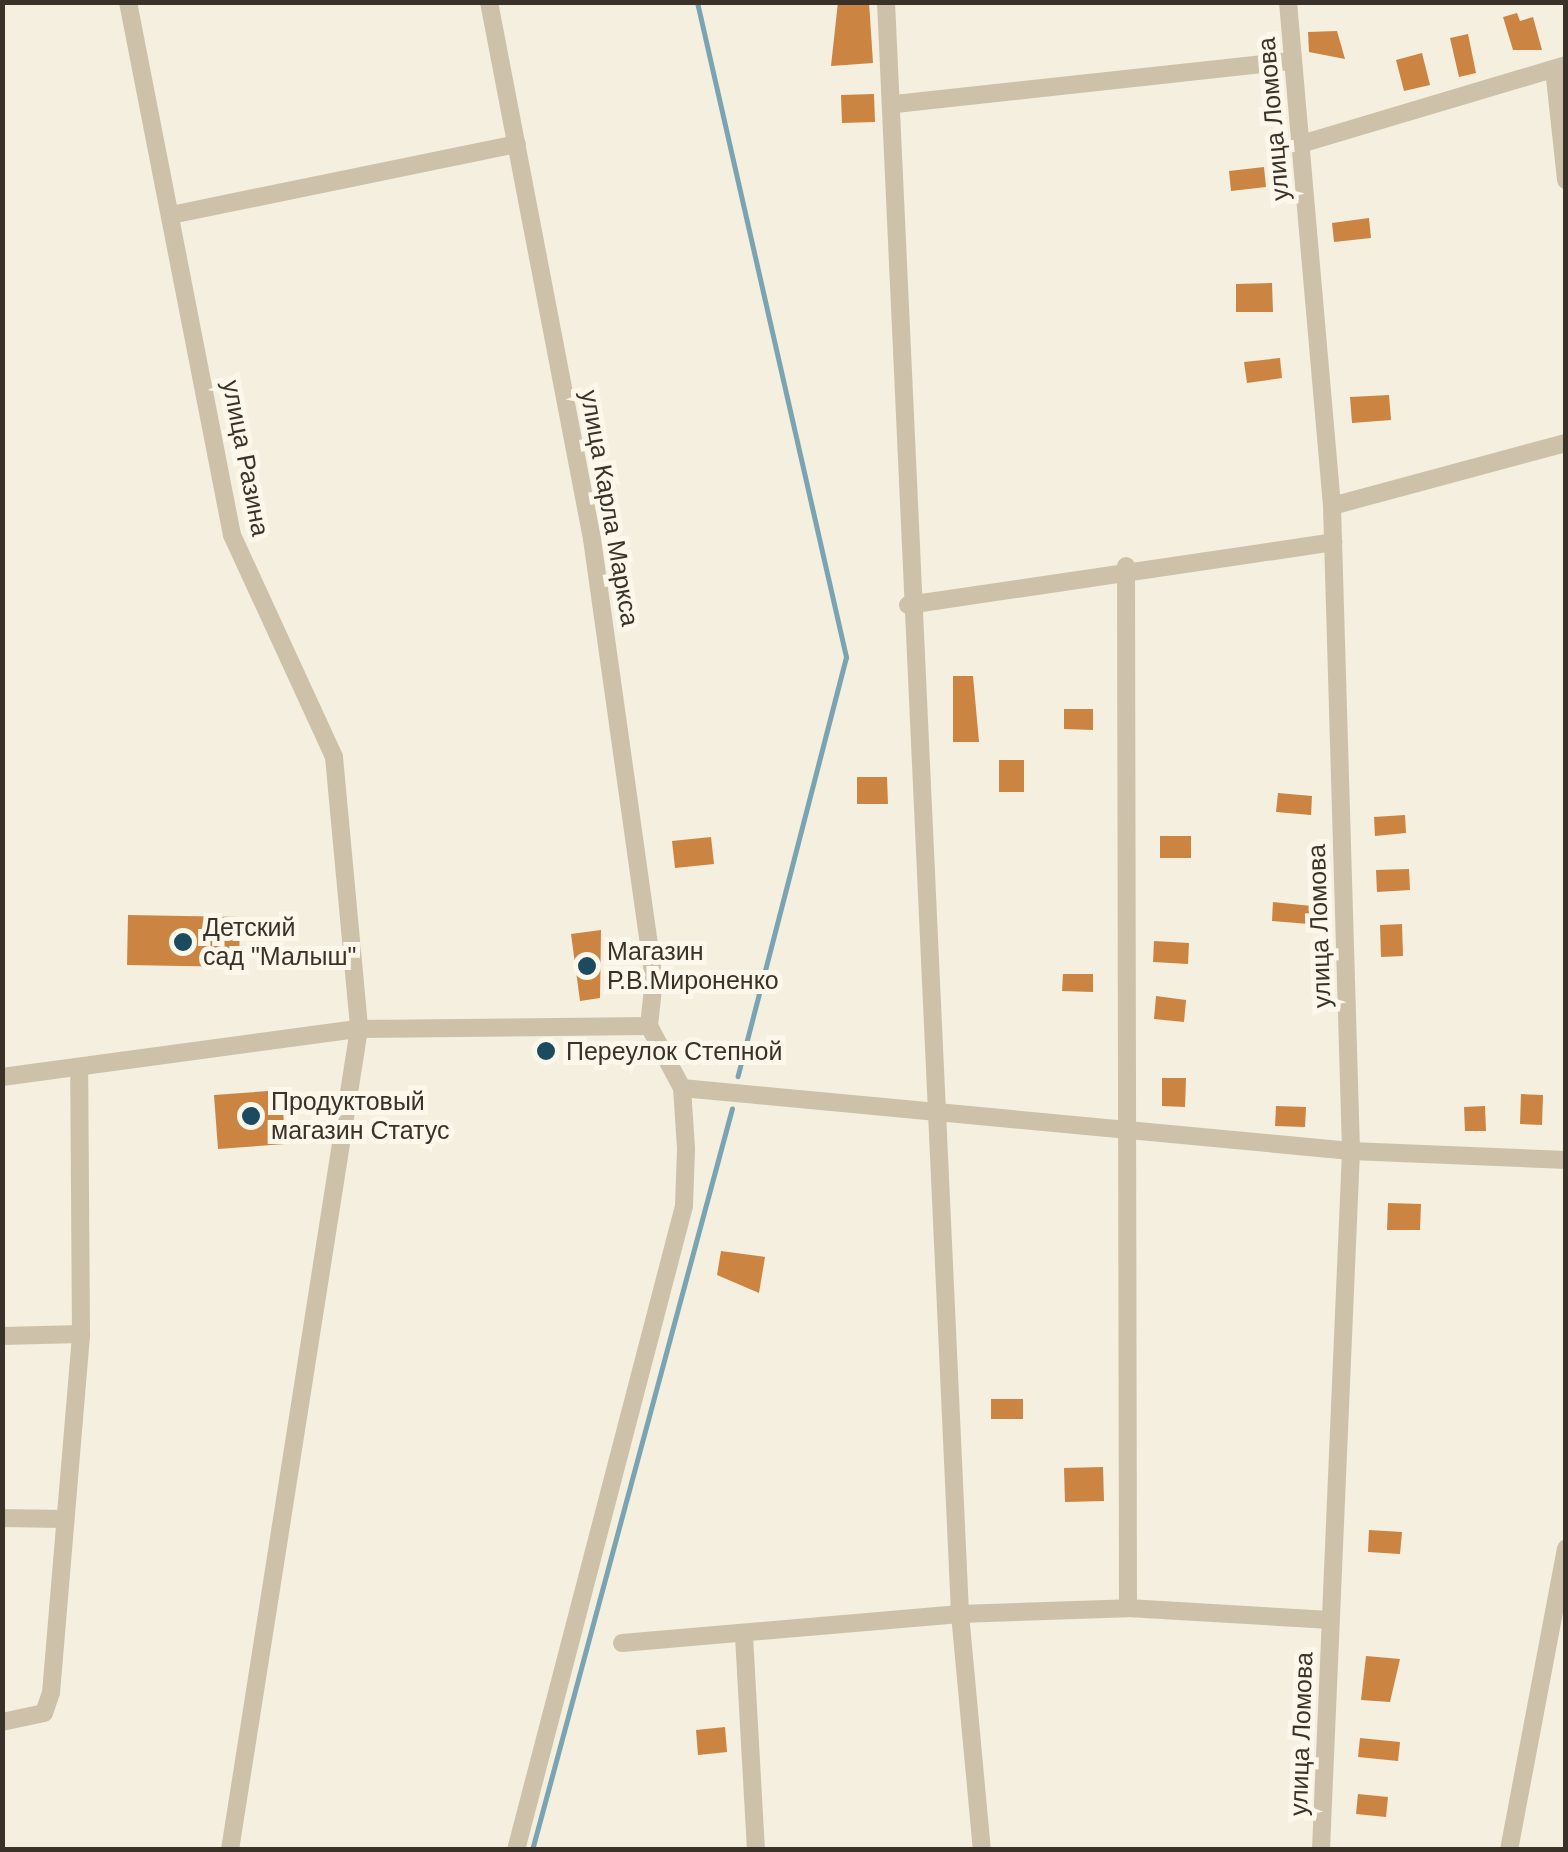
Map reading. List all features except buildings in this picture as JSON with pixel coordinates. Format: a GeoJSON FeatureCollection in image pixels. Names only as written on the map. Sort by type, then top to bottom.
{"type":"FeatureCollection","features":[{"type":"Feature","properties":{"kind":"street","name":"улица Разина"},"geometry":{"type":"LineString","coordinates":[[128,2],[232,536],[334,756],[359,1030],[230,1850]]}},
{"type":"Feature","properties":{"kind":"street","name":"улица Карла Маркса"},"geometry":{"type":"LineString","coordinates":[[488,2],[626,755],[654,979],[650,1026]]}},
{"type":"Feature","properties":{"kind":"street"},"geometry":{"type":"LineString","coordinates":[[886,2],[896,104],[908,605],[960,1614],[982,1850]]}},
{"type":"Feature","properties":{"kind":"street","name":"улица Ломова"},"geometry":{"type":"LineString","coordinates":[[1288,2],[1332,506],[1351,1151],[1321,1850]]}},
{"type":"Feature","properties":{"kind":"street"},"geometry":{"type":"LineString","coordinates":[[896,104],[1294,61]]}},
{"type":"Feature","properties":{"kind":"street"},"geometry":{"type":"LineString","coordinates":[[1300,144],[1560,67],[1566,180]]}},
{"type":"Feature","properties":{"kind":"street"},"geometry":{"type":"LineString","coordinates":[[171,216],[517,144]]}},
{"type":"Feature","properties":{"kind":"street"},"geometry":{"type":"LineString","coordinates":[[1332,506],[1566,443]]}},
{"type":"Feature","properties":{"kind":"street"},"geometry":{"type":"LineString","coordinates":[[908,605],[1126,566],[1333,542]]}},
{"type":"Feature","properties":{"kind":"street"},"geometry":{"type":"LineString","coordinates":[[1126,566],[1123,1128],[1128,1608]]}},
{"type":"Feature","properties":{"kind":"street"},"geometry":{"type":"LineString","coordinates":[[2,1077],[359,1030],[650,1026],[682,1088],[684,1206],[516,1850]]}},
{"type":"Feature","properties":{"kind":"street"},"geometry":{"type":"LineString","coordinates":[[2,1722],[44,1713],[50,1693],[81,1334],[79,1067]]}},
{"type":"Feature","properties":{"kind":"street"},"geometry":{"type":"LineString","coordinates":[[682,1088],[1351,1151],[1566,1160]]}},
{"type":"Feature","properties":{"kind":"street"},"geometry":{"type":"LineString","coordinates":[[2,1336],[81,1334]]}},
{"type":"Feature","properties":{"kind":"street"},"geometry":{"type":"LineString","coordinates":[[2,1518],[64,1519]]}},
{"type":"Feature","properties":{"kind":"street"},"geometry":{"type":"LineString","coordinates":[[1508,1850],[1566,1548]]}},
{"type":"Feature","properties":{"kind":"street"},"geometry":{"type":"LineString","coordinates":[[622,1643],[744,1636],[960,1614],[1128,1608],[1331,1620]]}},
{"type":"Feature","properties":{"kind":"street"},"geometry":{"type":"LineString","coordinates":[[744,1636],[756,1850]]}},
{"type":"Feature","properties":{"kind":"waterway"},"geometry":{"type":"LineString","coordinates":[[697,2],[846,657],[738,1076]]}},
{"type":"Feature","properties":{"kind":"waterway"},"geometry":{"type":"LineString","coordinates":[[532,1850],[732,1108]]}},
{"type":"Feature","properties":{"kind":"place","name":"Детский сад \"Малыш\""},"geometry":{"type":"Point","coordinates":[183,942]}},
{"type":"Feature","properties":{"kind":"place","name":"Магазин Р.В.Мироненко"},"geometry":{"type":"Point","coordinates":[587,966]}},
{"type":"Feature","properties":{"kind":"place","name":"Переулок Степной"},"geometry":{"type":"Point","coordinates":[546,1051]}},
{"type":"Feature","properties":{"kind":"place","name":"Продуктовый магазин Статус"},"geometry":{"type":"Point","coordinates":[251,1116]}}]}
